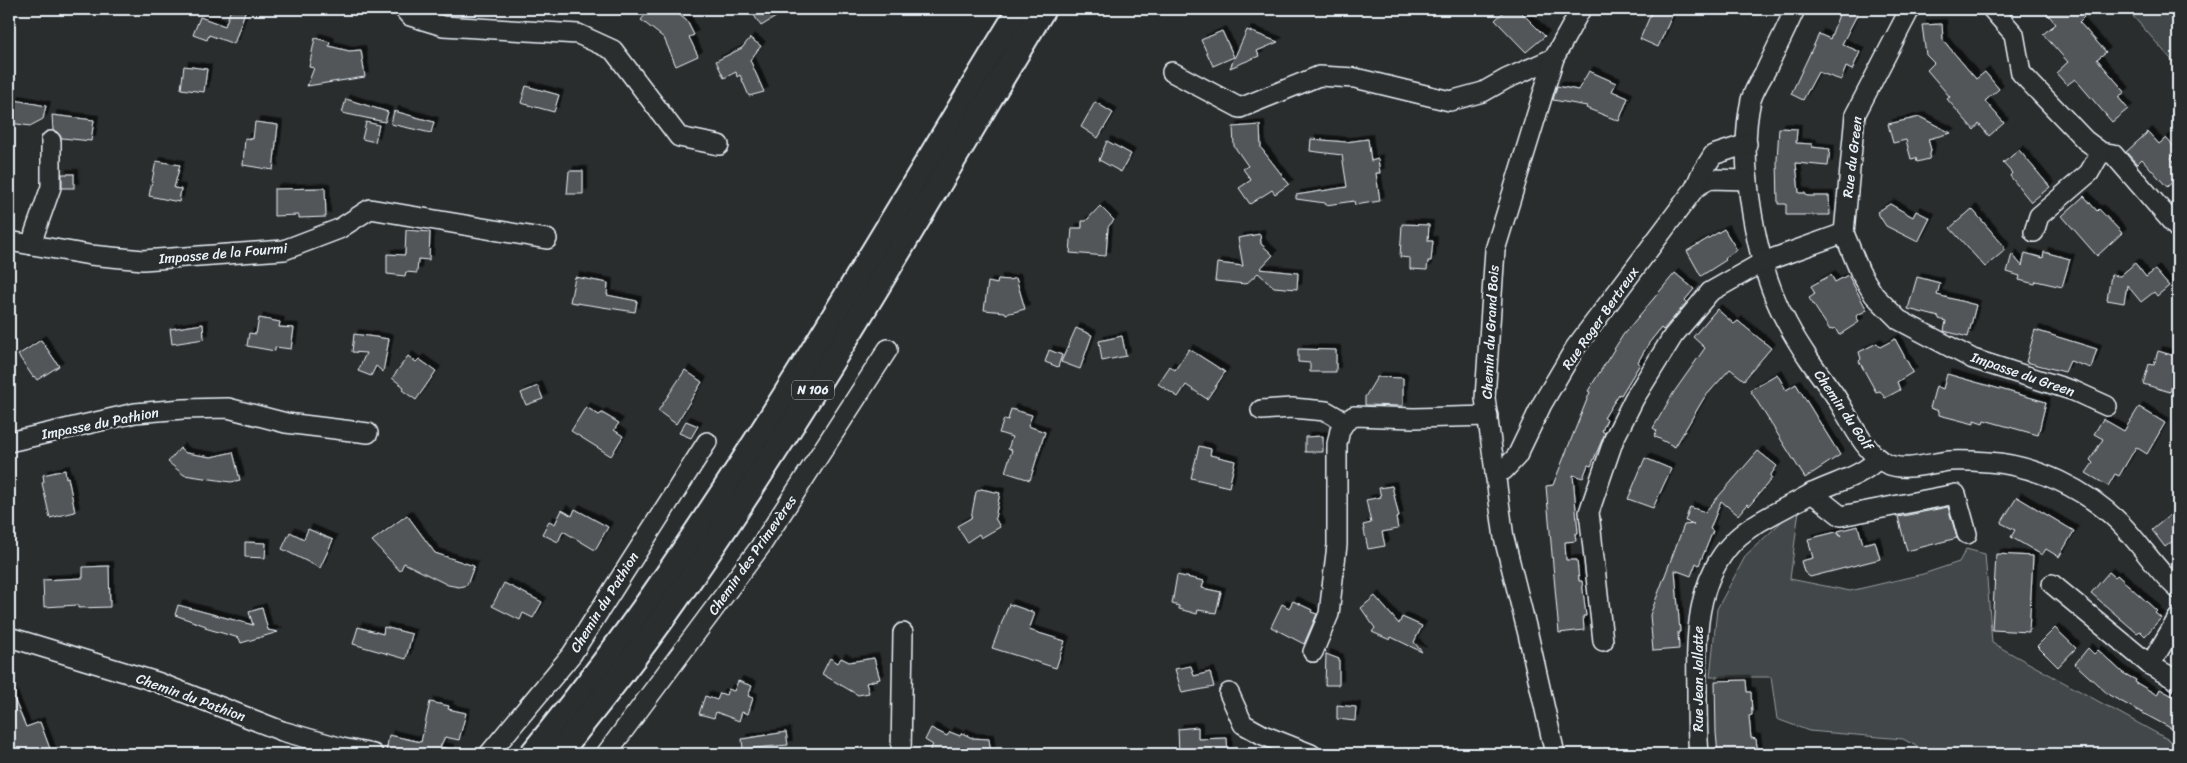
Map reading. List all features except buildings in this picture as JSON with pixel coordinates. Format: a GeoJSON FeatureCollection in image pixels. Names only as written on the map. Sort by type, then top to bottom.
{"type":"FeatureCollection","features":[{"type":"Feature","properties":{"kind":"main road","name":"N 106"},"geometry":{"type":"LineString","coordinates":[[532,754],[588,684],[654,594],[728,485],[798,374],[1020,9]]}},
{"type":"Feature","properties":{"kind":"main road","name":"N 106"},"geometry":{"type":"LineString","coordinates":[[558,754],[608,691],[674,602],[748,493],[884,275],[1043,9]]}},
{"type":"Feature","properties":{"kind":"street"},"geometry":{"type":"LineString","coordinates":[[404,9],[410,16],[443,26],[578,34],[613,50],[679,137],[719,145]]}},
{"type":"Feature","properties":{"kind":"street","name":"Chemin du Grand Bois"},"geometry":{"type":"LineString","coordinates":[[1555,754],[1504,538],[1485,398],[1495,250],[1554,58],[1581,9]]}},
{"type":"Feature","properties":{"kind":"street"},"geometry":{"type":"LineString","coordinates":[[1747,144],[1752,98],[1795,9]]}},
{"type":"Feature","properties":{"kind":"street","name":"Rue du Green"},"geometry":{"type":"LineString","coordinates":[[1844,233],[1855,115],[1910,9]]}},
{"type":"Feature","properties":{"kind":"street"},"geometry":{"type":"LineString","coordinates":[[1992,9],[2014,34],[2022,73],[2085,140],[2101,152],[2113,154],[2178,228]]}},
{"type":"Feature","properties":{"kind":"street"},"geometry":{"type":"LineString","coordinates":[[1172,72],[1240,108],[1319,76],[1354,78],[1450,101],[1482,92],[1506,78],[1554,58]]}},
{"type":"Feature","properties":{"kind":"street"},"geometry":{"type":"LineString","coordinates":[[32,245],[34,232],[50,186],[51,141]]}},
{"type":"Feature","properties":{"kind":"street","name":"Chemin du Golf"},"geometry":{"type":"LineString","coordinates":[[1747,144],[1748,180],[1763,262],[1786,321],[1864,442],[1878,459],[1888,464],[1905,467],[1952,461],[1990,462],[2023,468],[2062,482],[2096,503],[2120,522],[2175,579]]}},
{"type":"Feature","properties":{"kind":"street","name":"Rue Roger Bertreux"},"geometry":{"type":"LineString","coordinates":[[1495,474],[1504,470],[1517,456],[1542,404],[1575,348],[1695,188],[1713,155],[1747,144]]}},
{"type":"Feature","properties":{"kind":"street"},"geometry":{"type":"LineString","coordinates":[[2034,232],[2039,216],[2089,173],[2101,152]]}},
{"type":"Feature","properties":{"kind":"street"},"geometry":{"type":"LineString","coordinates":[[1695,188],[1709,179],[1748,180]]}},
{"type":"Feature","properties":{"kind":"street","name":"Impasse de la Fourmi"},"geometry":{"type":"LineString","coordinates":[[9,241],[90,255],[143,260],[284,250],[339,229],[370,209],[547,239]]}},
{"type":"Feature","properties":{"kind":"street"},"geometry":{"type":"LineString","coordinates":[[1604,640],[1589,512],[1614,440],[1634,399],[1679,328],[1710,292],[1763,262],[1844,233]]}},
{"type":"Feature","properties":{"kind":"street","name":"Impasse du Green"},"geometry":{"type":"LineString","coordinates":[[1844,233],[1860,272],[1870,287],[1899,320],[1973,359],[2074,391],[2106,406]]}},
{"type":"Feature","properties":{"kind":"street","name":"Chemin des Primevères"},"geometry":{"type":"LineString","coordinates":[[606,754],[760,547],[888,349]]}},
{"type":"Feature","properties":{"kind":"street","name":"Impasse du Pathion"},"geometry":{"type":"LineString","coordinates":[[9,442],[135,413],[201,408],[228,408],[286,423],[368,433]]}},
{"type":"Feature","properties":{"kind":"street"},"geometry":{"type":"LineString","coordinates":[[1261,410],[1292,408],[1326,411],[1345,422]]}},
{"type":"Feature","properties":{"kind":"street"},"geometry":{"type":"LineString","coordinates":[[1313,652],[1329,614],[1337,545],[1337,444],[1340,430],[1345,422],[1354,416],[1414,418],[1488,416]]}},
{"type":"Feature","properties":{"kind":"street","name":"Chemin du Pathion"},"geometry":{"type":"LineString","coordinates":[[489,754],[572,654],[707,442]]}},
{"type":"Feature","properties":{"kind":"street","name":"Rue Jean Jallatte"},"geometry":{"type":"LineString","coordinates":[[1699,754],[1696,627],[1705,590],[1721,557],[1735,540],[1750,529],[1812,493],[1868,469],[1878,459]]}},
{"type":"Feature","properties":{"kind":"street"},"geometry":{"type":"LineString","coordinates":[[1812,493],[1841,516],[1956,494],[1967,534]]}},
{"type":"Feature","properties":{"kind":"street"},"geometry":{"type":"LineString","coordinates":[[2052,584],[2150,665],[2178,681]]}},
{"type":"Feature","properties":{"kind":"street"},"geometry":{"type":"LineString","coordinates":[[2150,665],[2178,618]]}},
{"type":"Feature","properties":{"kind":"street"},"geometry":{"type":"LineString","coordinates":[[901,754],[904,633]]}},
{"type":"Feature","properties":{"kind":"street","name":"Chemin du Pathion"},"geometry":{"type":"LineString","coordinates":[[9,637],[157,682],[321,743],[374,754]]}},
{"type":"Feature","properties":{"kind":"street"},"geometry":{"type":"LineString","coordinates":[[1229,693],[1243,724],[1263,735],[1311,754]]}},
{"type":"Feature","properties":{"kind":"shaded area"},"geometry":{"type":"Polygon","coordinates":[[[2127,9],[2178,9],[2178,67],[2131,14],[2127,9]]]}},
{"type":"Feature","properties":{"kind":"shaded area"},"geometry":{"type":"Polygon","coordinates":[[[1799,510],[1790,579],[1850,591],[1923,574],[1959,562],[1966,549],[1985,554],[1992,643],[2178,745],[2178,754],[1931,754],[1903,739],[1809,731],[1777,719],[1771,677],[1710,677],[1717,609],[1746,555],[1791,513],[1799,510]]]}}]}
